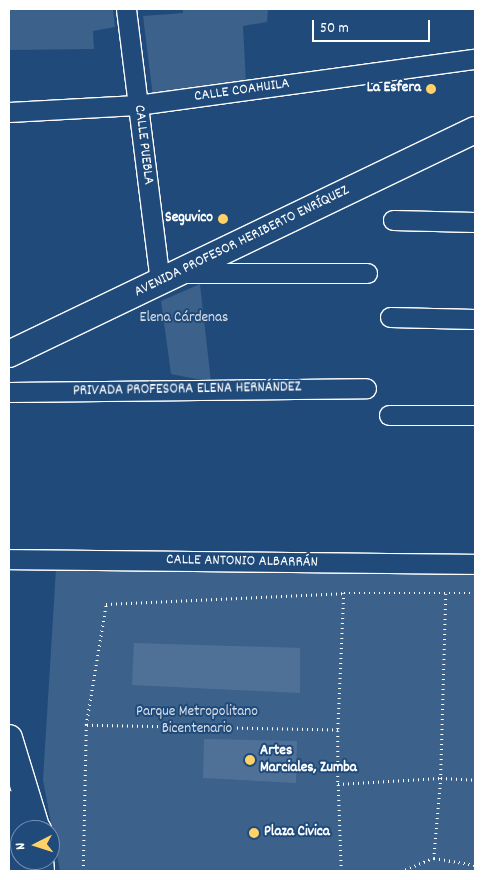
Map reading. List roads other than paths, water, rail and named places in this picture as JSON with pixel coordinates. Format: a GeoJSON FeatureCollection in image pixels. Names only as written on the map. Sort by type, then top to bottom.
{"type":"FeatureCollection","features":[{"type":"Feature","properties":{"kind":"highway"},"geometry":{"type":"LineString","coordinates":[[9,805],[26,820]]}},
{"type":"Feature","properties":{"kind":"highway"},"geometry":{"type":"LineString","coordinates":[[9,820],[16,871]]}},
{"type":"Feature","properties":{"kind":"main road","name":"AVENIDA PROFESOR HERIBERTO ENRÍQUEZ"},"geometry":{"type":"LineString","coordinates":[[9,354],[168,277],[473,137]]}},
{"type":"Feature","properties":{"kind":"main road"},"geometry":{"type":"LineString","coordinates":[[9,738],[34,820]]}},
{"type":"Feature","properties":{"kind":"street","name":"CALLE PUEBLA"},"geometry":{"type":"LineString","coordinates":[[126,9],[138,105],[168,277]]}},
{"type":"Feature","properties":{"kind":"street","name":"CALLE COAHUILA"},"geometry":{"type":"LineString","coordinates":[[9,112],[138,105],[475,59]]}},
{"type":"Feature","properties":{"kind":"street"},"geometry":{"type":"LineString","coordinates":[[393,220],[475,222]]}},
{"type":"Feature","properties":{"kind":"street"},"geometry":{"type":"LineString","coordinates":[[168,277],[366,273]]}},
{"type":"Feature","properties":{"kind":"street"},"geometry":{"type":"LineString","coordinates":[[390,318],[475,319]]}},
{"type":"Feature","properties":{"kind":"street","name":"PRIVADA PROFESORA ELENA HERNÁNDEZ"},"geometry":{"type":"LineString","coordinates":[[9,392],[366,388]]}},
{"type":"Feature","properties":{"kind":"street"},"geometry":{"type":"LineString","coordinates":[[389,415],[475,414]]}},
{"type":"Feature","properties":{"kind":"street","name":"CALLE ANTONIO ALBARRÁN"},"geometry":{"type":"LineString","coordinates":[[9,559],[475,564]]}},
{"type":"Feature","properties":{"kind":"place","name":"La Esfera"},"geometry":{"type":"Point","coordinates":[431,89]}},
{"type":"Feature","properties":{"kind":"place","name":"Seguvico"},"geometry":{"type":"Point","coordinates":[223,219]}},
{"type":"Feature","properties":{"kind":"place","name":"Artes Marciales, Zumba"},"geometry":{"type":"Point","coordinates":[250,760]}},
{"type":"Feature","properties":{"kind":"place","name":"Plaza Civica"},"geometry":{"type":"Point","coordinates":[254,833]}},
{"type":"Feature","properties":{"kind":"park label","name":"Elena Cárdenas"},"geometry":{"type":"Point","coordinates":[184,319]}},
{"type":"Feature","properties":{"kind":"park label","name":"Parque Metropolitano Bicentenario"},"geometry":{"type":"Point","coordinates":[197,720]}}]}
